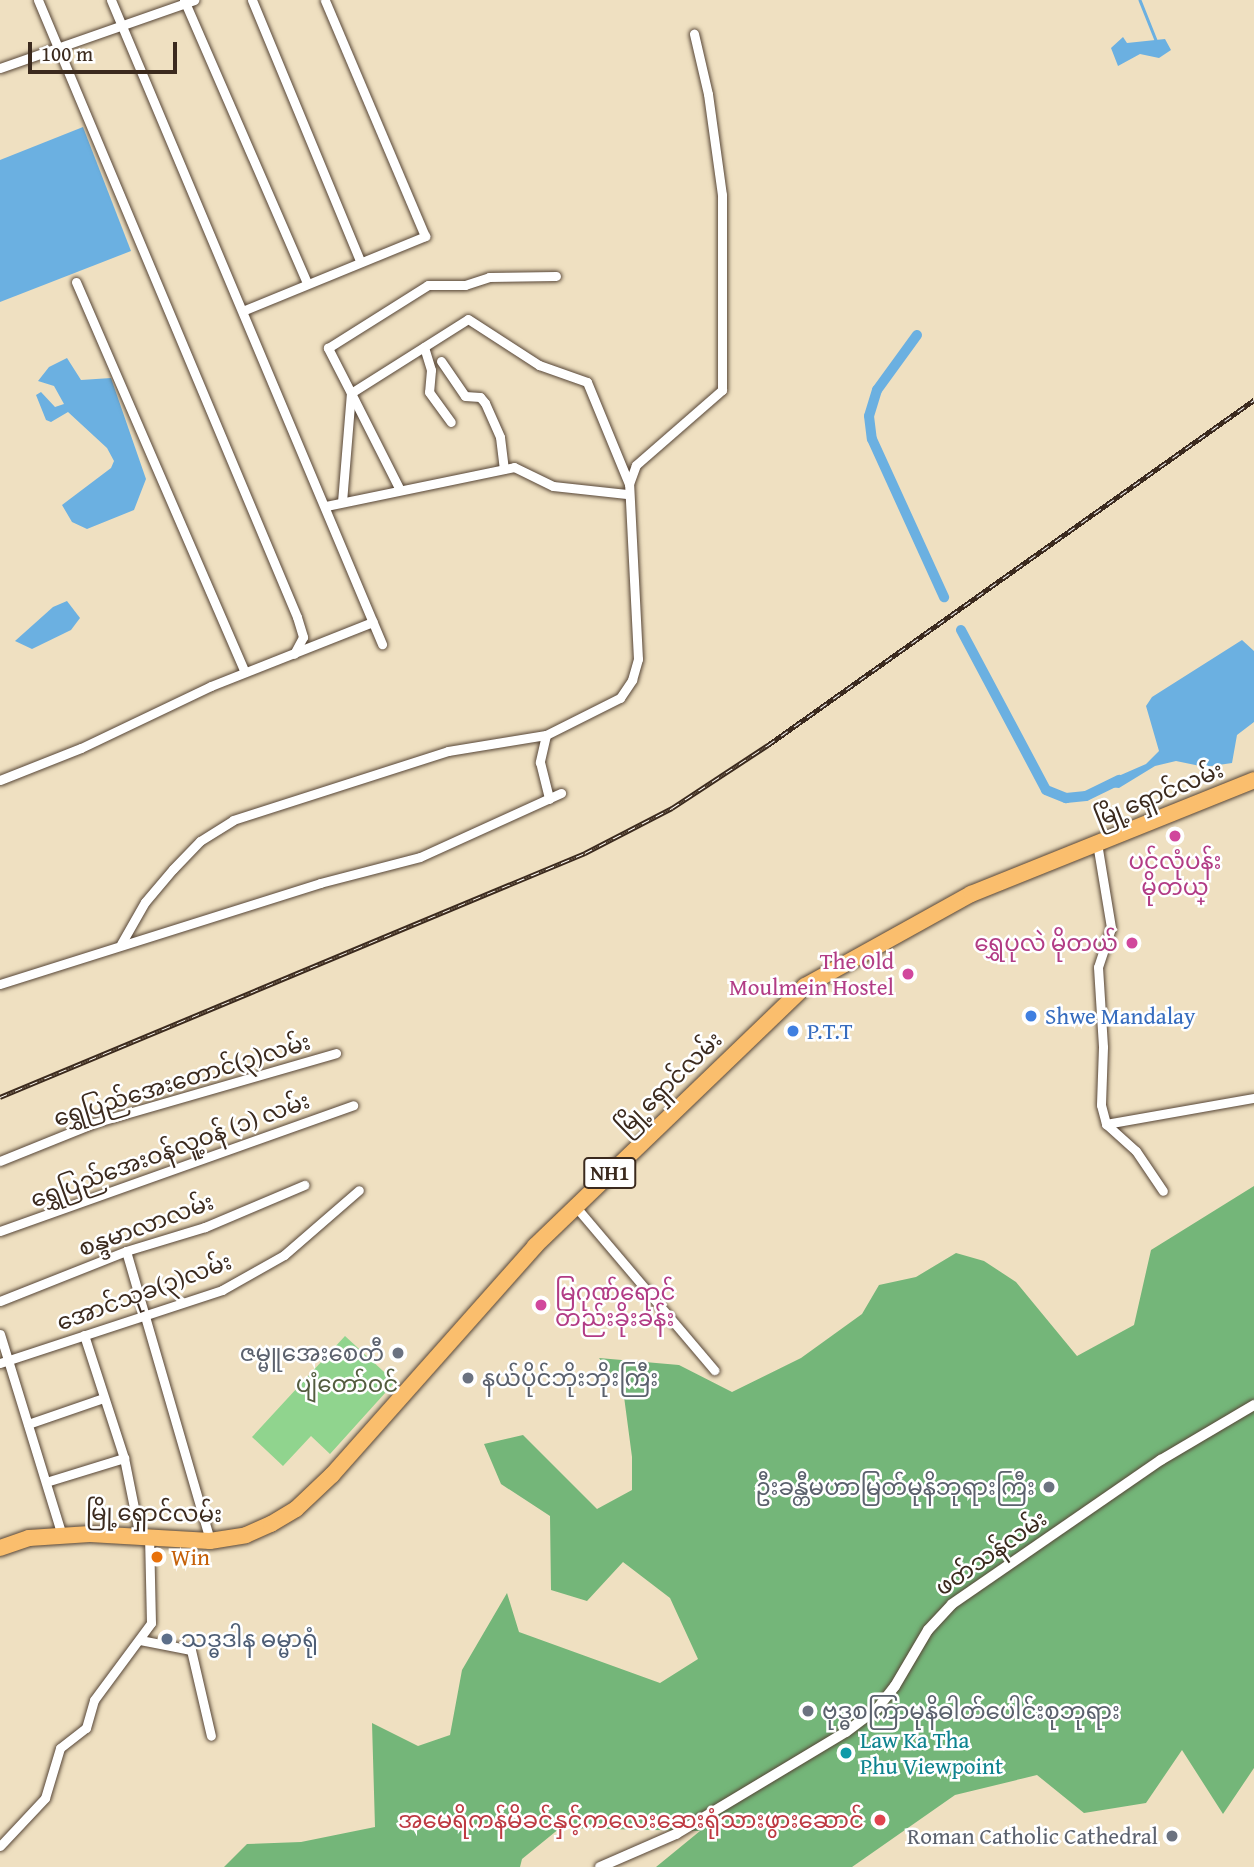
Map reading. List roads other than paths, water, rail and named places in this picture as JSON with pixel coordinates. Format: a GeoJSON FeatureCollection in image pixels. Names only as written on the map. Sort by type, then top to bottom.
{"type":"FeatureCollection","features":[{"type":"Feature","properties":{"kind":"highway","name":"မြို့ရှောင်လမ်း"},"geometry":{"type":"LineString","coordinates":[[0,1548],[29,1538],[62,1536],[209,1541],[258,1531],[296,1509],[576,1207],[805,986],[971,894],[1254,780]]}},
{"type":"Feature","properties":{"kind":"street"},"geometry":{"type":"LineString","coordinates":[[38,0],[297,617],[303,637],[294,654]]}},
{"type":"Feature","properties":{"kind":"street"},"geometry":{"type":"LineString","coordinates":[[111,0],[245,310],[382,644]]}},
{"type":"Feature","properties":{"kind":"street"},"geometry":{"type":"LineString","coordinates":[[252,0],[360,261]]}},
{"type":"Feature","properties":{"kind":"street"},"geometry":{"type":"LineString","coordinates":[[245,310],[425,236],[325,0]]}},
{"type":"Feature","properties":{"kind":"street"},"geometry":{"type":"LineString","coordinates":[[0,68],[188,1],[307,283]]}},
{"type":"Feature","properties":{"kind":"street"},"geometry":{"type":"LineString","coordinates":[[628,489],[636,465],[722,390],[722,195],[708,94],[694,34]]}},
{"type":"Feature","properties":{"kind":"street"},"geometry":{"type":"LineString","coordinates":[[400,490],[328,348],[428,285],[465,285],[489,277],[556,276]]}},
{"type":"Feature","properties":{"kind":"street"},"geometry":{"type":"LineString","coordinates":[[76,282],[244,673]]}},
{"type":"Feature","properties":{"kind":"street"},"geometry":{"type":"LineString","coordinates":[[121,944],[173,869],[200,841],[233,820],[448,751],[546,735],[620,698],[632,680],[638,659],[636,549],[628,489],[587,382],[539,365],[468,319],[351,393]]}},
{"type":"Feature","properties":{"kind":"street"},"geometry":{"type":"LineString","coordinates":[[424,347],[431,370],[429,392],[451,422]]}},
{"type":"Feature","properties":{"kind":"street"},"geometry":{"type":"LineString","coordinates":[[441,361],[465,396],[480,397],[485,403],[500,437],[504,469]]}},
{"type":"Feature","properties":{"kind":"street"},"geometry":{"type":"LineString","coordinates":[[342,502],[351,393]]}},
{"type":"Feature","properties":{"kind":"street"},"geometry":{"type":"LineString","coordinates":[[326,506],[513,467],[553,486],[628,489]]}},
{"type":"Feature","properties":{"kind":"street"},"geometry":{"type":"LineString","coordinates":[[0,780],[81,748],[244,673],[373,622]]}},
{"type":"Feature","properties":{"kind":"street"},"geometry":{"type":"LineString","coordinates":[[546,735],[540,762],[549,799]]}},
{"type":"Feature","properties":{"kind":"street"},"geometry":{"type":"LineString","coordinates":[[0,984],[121,944],[420,857],[561,793]]}},
{"type":"Feature","properties":{"kind":"street"},"geometry":{"type":"LineString","coordinates":[[1097,843],[1111,928],[1098,967],[1097,988],[1103,1047],[1101,1105],[1106,1124],[1136,1151],[1163,1191]]}},
{"type":"Feature","properties":{"kind":"street","name":"ရွှေပြည်အေးတောင်(၃)လမ်း"},"geometry":{"type":"LineString","coordinates":[[0,1161],[94,1123],[336,1053]]}},
{"type":"Feature","properties":{"kind":"street"},"geometry":{"type":"LineString","coordinates":[[1106,1124],[1254,1098]]}},
{"type":"Feature","properties":{"kind":"street","name":"ရွှေပြည်အေးဝန်လူ့ဝန် (၁) လမ်း"},"geometry":{"type":"LineString","coordinates":[[0,1231],[353,1105]]}},
{"type":"Feature","properties":{"kind":"street","name":"စန္ဒမာလာလမ်း"},"geometry":{"type":"LineString","coordinates":[[0,1301],[126,1251],[205,1227],[304,1185]]}},
{"type":"Feature","properties":{"kind":"street","name":"အောင်သုခ(၃)လမ်း"},"geometry":{"type":"LineString","coordinates":[[5,1362],[222,1290],[284,1255],[359,1190]]}},
{"type":"Feature","properties":{"kind":"street"},"geometry":{"type":"LineString","coordinates":[[576,1207],[714,1370]]}},
{"type":"Feature","properties":{"kind":"street"},"geometry":{"type":"LineString","coordinates":[[126,1251],[209,1541]]}},
{"type":"Feature","properties":{"kind":"street"},"geometry":{"type":"LineString","coordinates":[[0,1334],[5,1362],[28,1424],[62,1536]]}},
{"type":"Feature","properties":{"kind":"street"},"geometry":{"type":"LineString","coordinates":[[0,1846],[45,1798],[60,1748],[86,1728],[94,1700],[152,1623],[154,1602],[145,1537],[124,1458],[84,1335]]}},
{"type":"Feature","properties":{"kind":"street"},"geometry":{"type":"LineString","coordinates":[[28,1424],[103,1398]]}},
{"type":"Feature","properties":{"kind":"street","name":"ဖတ်သန်လမ်း"},"geometry":{"type":"LineString","coordinates":[[600,1867],[676,1835],[846,1732],[877,1709],[895,1686],[928,1630],[952,1604],[1161,1460],[1254,1405]]}},
{"type":"Feature","properties":{"kind":"street"},"geometry":{"type":"LineString","coordinates":[[46,1482],[124,1458]]}},
{"type":"Feature","properties":{"kind":"street"},"geometry":{"type":"LineString","coordinates":[[140,1640],[191,1650],[211,1736]]}},
{"type":"Feature","properties":{"kind":"water"},"geometry":{"type":"Polygon","coordinates":[[[1123,37],[1127,43],[1165,39],[1171,50],[1159,58],[1140,54],[1118,66],[1111,48],[1123,37]]]}},
{"type":"Feature","properties":{"kind":"water"},"geometry":{"type":"Polygon","coordinates":[[[83,127],[131,251],[0,302],[0,160],[83,127]]]}},
{"type":"Feature","properties":{"kind":"water"},"geometry":{"type":"Polygon","coordinates":[[[67,358],[81,380],[111,378],[146,479],[134,510],[87,529],[72,522],[62,505],[111,468],[114,461],[107,448],[68,412],[51,422],[46,420],[36,395],[41,392],[55,407],[64,404],[54,386],[38,381],[49,367],[67,358]]]}},
{"type":"Feature","properties":{"kind":"water"},"geometry":{"type":"Polygon","coordinates":[[[67,601],[80,618],[71,630],[32,649],[15,641],[53,607],[67,601]]]}},
{"type":"Feature","properties":{"kind":"water"},"geometry":{"type":"Polygon","coordinates":[[[1242,640],[1254,651],[1254,722],[1237,735],[1232,763],[1205,767],[1176,761],[1155,766],[1119,788],[1109,787],[1107,781],[1146,764],[1159,751],[1146,706],[1152,697],[1242,640]]]}},
{"type":"Feature","properties":{"kind":"waterway"},"geometry":{"type":"LineString","coordinates":[[1140,0],[1156,40]]}},
{"type":"Feature","properties":{"kind":"waterway"},"geometry":{"type":"LineString","coordinates":[[917,335],[877,390],[869,416],[872,439],[944,597]]}},
{"type":"Feature","properties":{"kind":"waterway"},"geometry":{"type":"LineString","coordinates":[[961,630],[1046,790],[1066,798],[1086,796],[1119,780]]}},
{"type":"Feature","properties":{"kind":"railway"},"geometry":{"type":"LineString","coordinates":[[0,1097],[585,853],[672,808],[768,745],[1254,400]]}},
{"type":"Feature","properties":{"kind":"place","name":"ပင်လုံပန်း မိုတယ္"},"geometry":{"type":"Point","coordinates":[1175,836]}},
{"type":"Feature","properties":{"kind":"place","name":"ရွှေပုလဲ မိုတယ်"},"geometry":{"type":"Point","coordinates":[1132,943]}},
{"type":"Feature","properties":{"kind":"place","name":"The Old Moulmein Hostel"},"geometry":{"type":"Point","coordinates":[908,974]}},
{"type":"Feature","properties":{"kind":"place","name":"Shwe Mandalay"},"geometry":{"type":"Point","coordinates":[1031,1016]}},
{"type":"Feature","properties":{"kind":"place","name":"P.T.T"},"geometry":{"type":"Point","coordinates":[793,1031]}},
{"type":"Feature","properties":{"kind":"place","name":"မြဂုဏ်ရောင် တည်းခိုးခန်း"},"geometry":{"type":"Point","coordinates":[541,1305]}},
{"type":"Feature","properties":{"kind":"place","name":"ဇမ္မူအေးစေတီ"},"geometry":{"type":"Point","coordinates":[398,1353]}},
{"type":"Feature","properties":{"kind":"place","name":"နယ်ပိုင်ဘိုးဘိုးကြီး"},"geometry":{"type":"Point","coordinates":[468,1378]}},
{"type":"Feature","properties":{"kind":"place","name":"ဦးခန္တီမဟာမြတ်မုနိဘုရားကြီး"},"geometry":{"type":"Point","coordinates":[1049,1487]}},
{"type":"Feature","properties":{"kind":"place","name":"Win"},"geometry":{"type":"Point","coordinates":[157,1557]}},
{"type":"Feature","properties":{"kind":"place","name":"သဒ္ဓဒါန ဓမ္မာရုံ"},"geometry":{"type":"Point","coordinates":[167,1639]}},
{"type":"Feature","properties":{"kind":"place","name":"ဗုဒ္ဓစကြာမုနိဓါတ်ပေါင်းစုဘုရား"},"geometry":{"type":"Point","coordinates":[808,1711]}},
{"type":"Feature","properties":{"kind":"place","name":"Law Ka Tha Phu Viewpoint"},"geometry":{"type":"Point","coordinates":[846,1753]}},
{"type":"Feature","properties":{"kind":"place","name":"အမေရိကန်မိခင်နှင့်ကလေးဆေးရုံသားဖွားဆောင်"},"geometry":{"type":"Point","coordinates":[880,1820]}},
{"type":"Feature","properties":{"kind":"place","name":"Roman Catholic Cathedral"},"geometry":{"type":"Point","coordinates":[1172,1836]}},
{"type":"Feature","properties":{"kind":"park label","name":"ပျံတော်ဝင်"},"geometry":{"type":"Point","coordinates":[347,1384]}}]}
